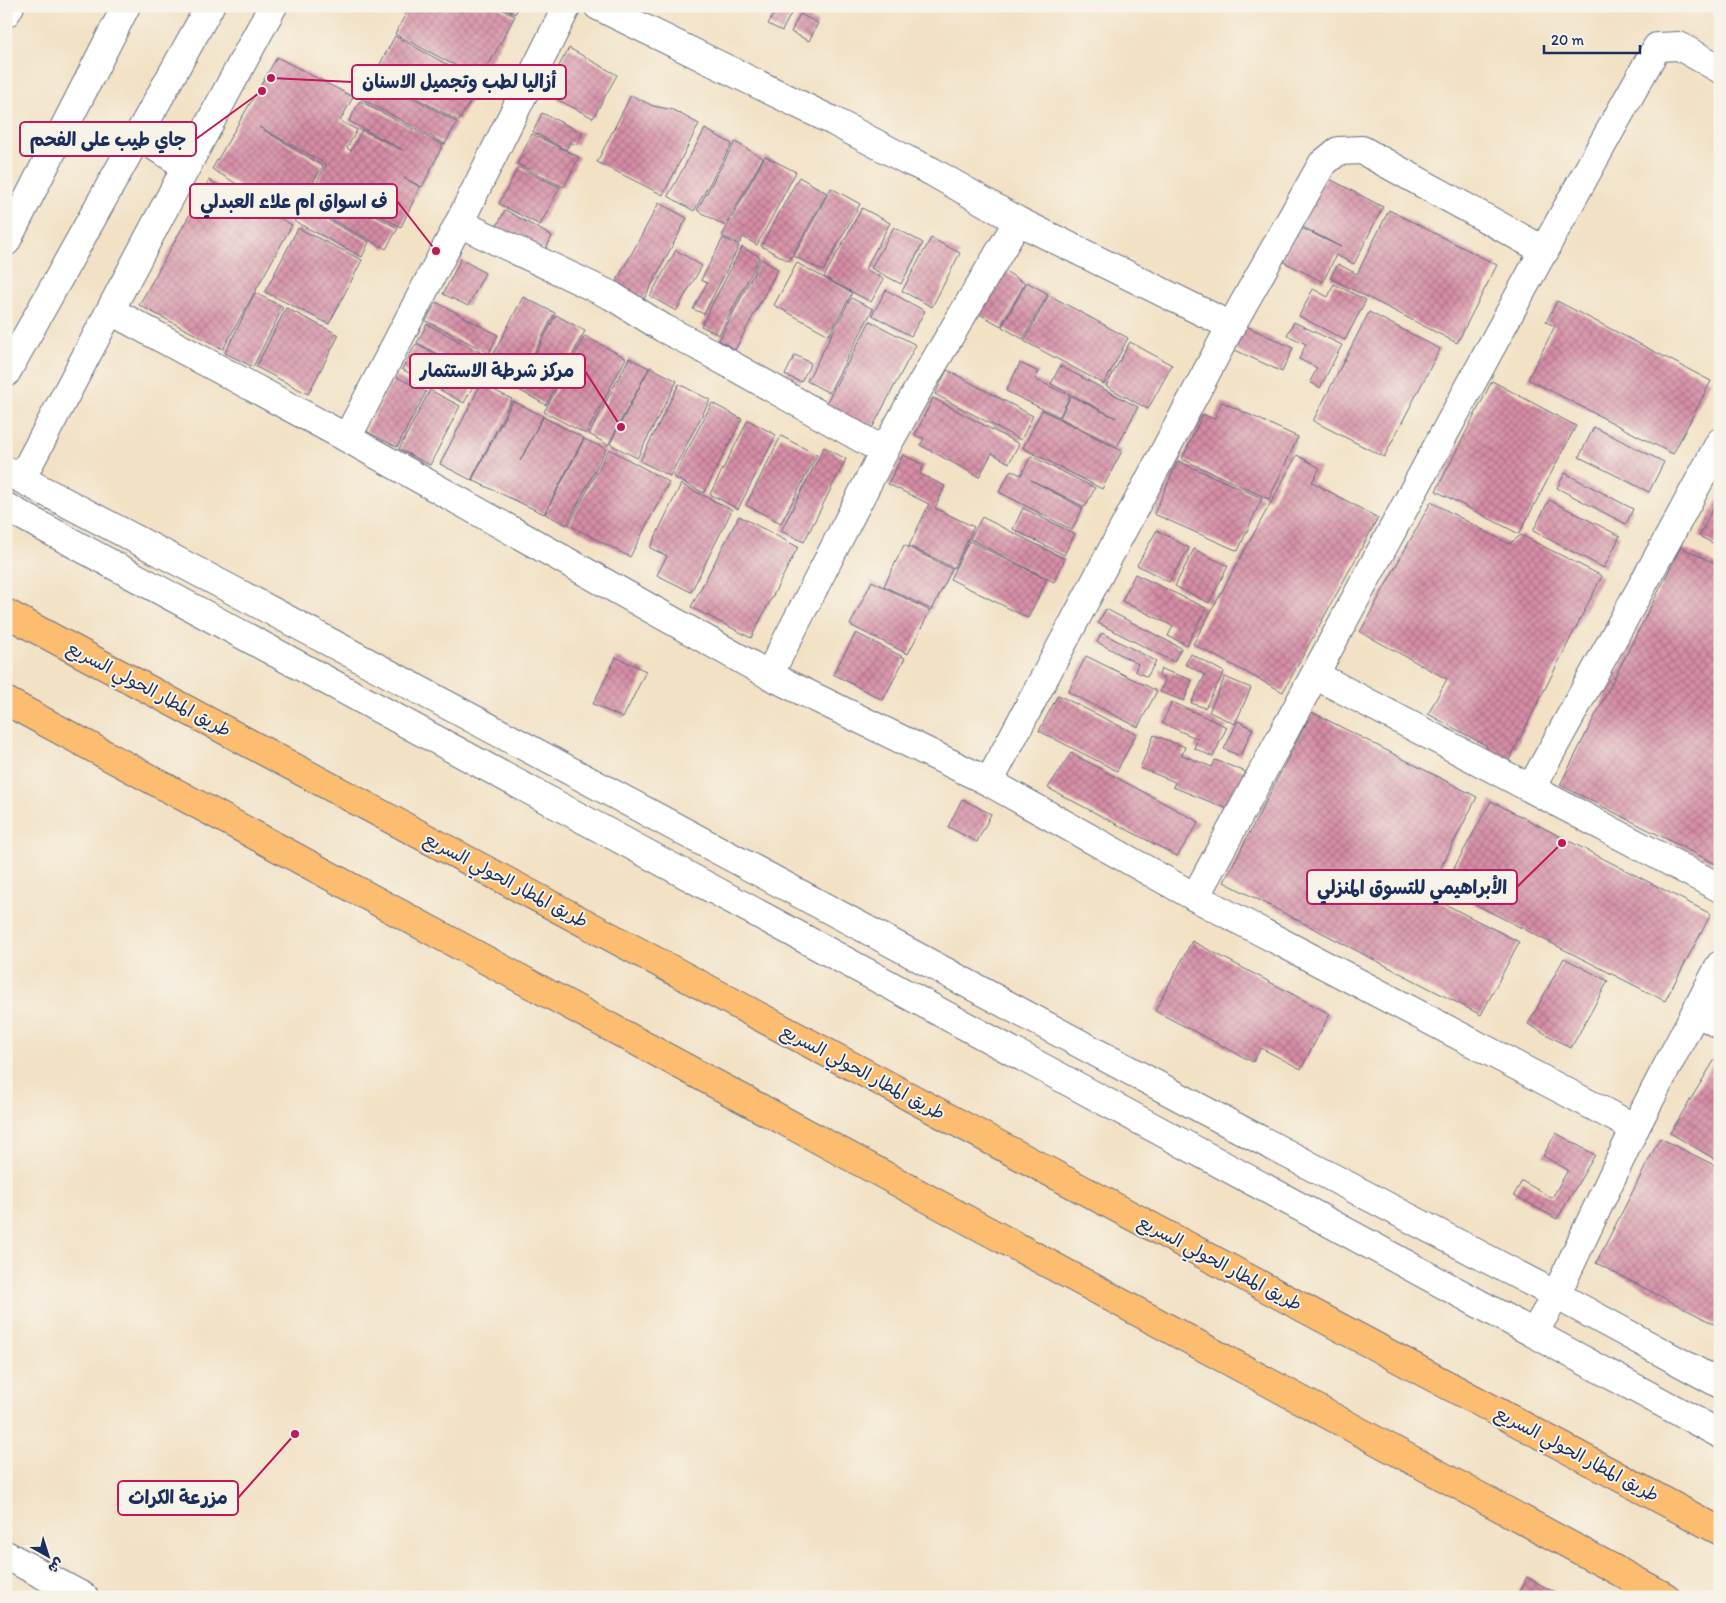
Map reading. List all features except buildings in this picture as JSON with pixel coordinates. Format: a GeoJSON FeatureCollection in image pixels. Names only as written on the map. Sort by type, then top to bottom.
{"type":"FeatureCollection","features":[{"type":"Feature","properties":{"kind":"highway","name":"طريق المطار الحولي السريع"},"geometry":{"type":"LineString","coordinates":[[6,612],[1720,1531]]}},
{"type":"Feature","properties":{"kind":"highway"},"geometry":{"type":"LineString","coordinates":[[6,701],[1666,1597]]}},
{"type":"Feature","properties":{"kind":"street"},"geometry":{"type":"LineString","coordinates":[[6,13],[10,6]]}},
{"type":"Feature","properties":{"kind":"street"},"geometry":{"type":"LineString","coordinates":[[6,242],[126,6]]}},
{"type":"Feature","properties":{"kind":"street"},"geometry":{"type":"LineString","coordinates":[[6,373],[210,6]]}},
{"type":"Feature","properties":{"kind":"street"},"geometry":{"type":"LineString","coordinates":[[273,6],[186,166],[111,311],[14,475],[1720,1384]]}},
{"type":"Feature","properties":{"kind":"street"},"geometry":{"type":"LineString","coordinates":[[347,438],[459,223],[567,6]]}},
{"type":"Feature","properties":{"kind":"street"},"geometry":{"type":"LineString","coordinates":[[598,6],[833,121],[931,171],[1018,221],[1231,326]]}},
{"type":"Feature","properties":{"kind":"street"},"geometry":{"type":"LineString","coordinates":[[1195,897],[1421,476],[1657,47],[1678,46],[1720,69]]}},
{"type":"Feature","properties":{"kind":"street"},"geometry":{"type":"LineString","coordinates":[[138,136],[186,166]]}},
{"type":"Feature","properties":{"kind":"street"},"geometry":{"type":"LineString","coordinates":[[989,782],[1231,326],[1322,164],[1338,150],[1362,150],[1545,251]]}},
{"type":"Feature","properties":{"kind":"street"},"geometry":{"type":"LineString","coordinates":[[769,675],[884,451],[916,393],[1018,221]]}},
{"type":"Feature","properties":{"kind":"street"},"geometry":{"type":"LineString","coordinates":[[459,223],[612,296],[663,328],[884,451]]}},
{"type":"Feature","properties":{"kind":"street"},"geometry":{"type":"LineString","coordinates":[[111,311],[347,438],[769,675],[989,782],[1195,897],[1635,1128]]}},
{"type":"Feature","properties":{"kind":"street"},"geometry":{"type":"LineString","coordinates":[[1531,788],[1720,442]]}},
{"type":"Feature","properties":{"kind":"street"},"geometry":{"type":"LineString","coordinates":[[6,507],[1720,1434]]}},
{"type":"Feature","properties":{"kind":"street"},"geometry":{"type":"LineString","coordinates":[[1315,675],[1720,888]]}},
{"type":"Feature","properties":{"kind":"street"},"geometry":{"type":"LineString","coordinates":[[1534,1334],[1556,1295],[1635,1128],[1720,965]]}},
{"type":"Feature","properties":{"kind":"street"},"geometry":{"type":"LineString","coordinates":[[1696,1012],[1720,1025]]}},
{"type":"Feature","properties":{"kind":"street"},"geometry":{"type":"LineString","coordinates":[[6,1555],[84,1597]]}},
{"type":"Feature","properties":{"kind":"place","name":"أزاليا لطب وتجميل الاسنان"},"geometry":{"type":"Point","coordinates":[271,78]}},
{"type":"Feature","properties":{"kind":"place","name":"جاي طيب على الفحم"},"geometry":{"type":"Point","coordinates":[262,91]}},
{"type":"Feature","properties":{"kind":"place","name":"ف اسواق ام علاء العبدلي"},"geometry":{"type":"Point","coordinates":[436,251]}},
{"type":"Feature","properties":{"kind":"place","name":"مركز شرطة الاستثمار"},"geometry":{"type":"Point","coordinates":[621,427]}},
{"type":"Feature","properties":{"kind":"place","name":"الأبراهيمي للتسوق المنزلي"},"geometry":{"type":"Point","coordinates":[1562,843]}},
{"type":"Feature","properties":{"kind":"place","name":"مزرعة الكراث"},"geometry":{"type":"Point","coordinates":[295,1434]}}]}
